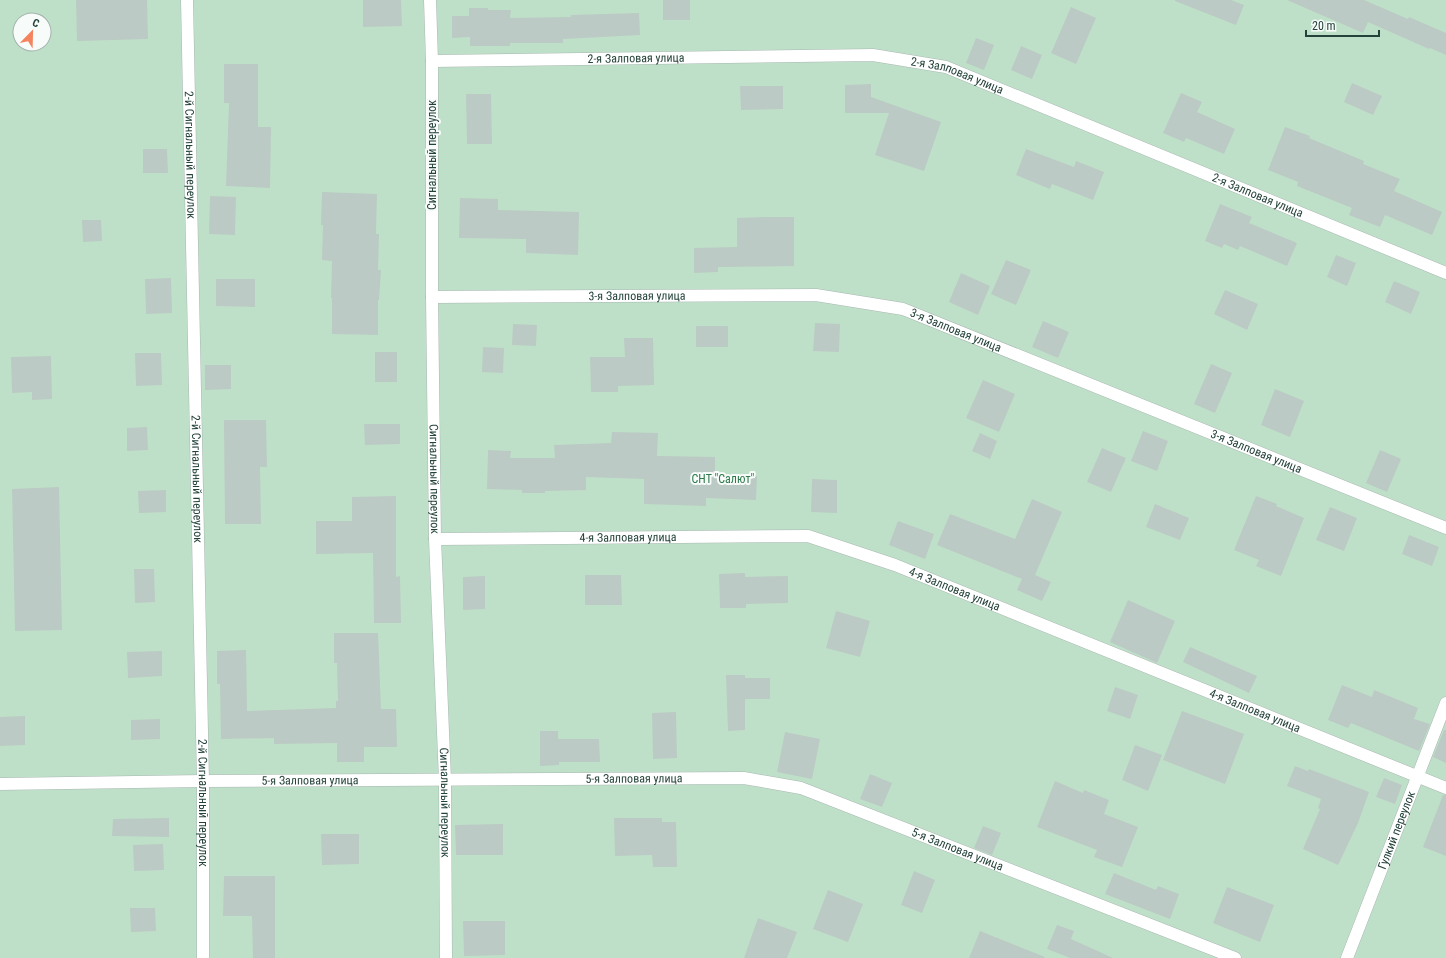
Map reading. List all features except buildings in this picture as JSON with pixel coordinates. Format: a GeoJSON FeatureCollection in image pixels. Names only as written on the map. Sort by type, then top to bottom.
{"type":"FeatureCollection","features":[{"type":"Feature","properties":{"kind":"street","name":"2-й Сигнальный переулок"},"geometry":{"type":"LineString","coordinates":[[187,0],[203,781],[203,958]]}},
{"type":"Feature","properties":{"kind":"street","name":"Сигнальный переулок"},"geometry":{"type":"LineString","coordinates":[[430,0],[432,61],[432,297],[435,539],[445,780],[446,958]]}},
{"type":"Feature","properties":{"kind":"street","name":"2-я Залповая улица"},"geometry":{"type":"LineString","coordinates":[[432,61],[873,55],[946,66],[1446,273]]}},
{"type":"Feature","properties":{"kind":"street","name":"3-я Залповая улица"},"geometry":{"type":"LineString","coordinates":[[432,297],[816,295],[903,309],[1446,528]]}},
{"type":"Feature","properties":{"kind":"street","name":"4-я Залповая улица"},"geometry":{"type":"LineString","coordinates":[[435,539],[808,536],[895,565],[1446,788]]}},
{"type":"Feature","properties":{"kind":"street","name":"Гулкий переулок"},"geometry":{"type":"LineString","coordinates":[[1347,958],[1446,704]]}},
{"type":"Feature","properties":{"kind":"street","name":"5-я Залповая улица"},"geometry":{"type":"LineString","coordinates":[[0,784],[203,781],[744,778],[801,788],[1235,958]]}},
{"type":"Feature","properties":{"kind":"green space","name":"СНТ \"Салют\""},"geometry":{"type":"Polygon","coordinates":[[[0,0],[1446,0],[1446,958],[0,958],[0,0]]]}}]}
